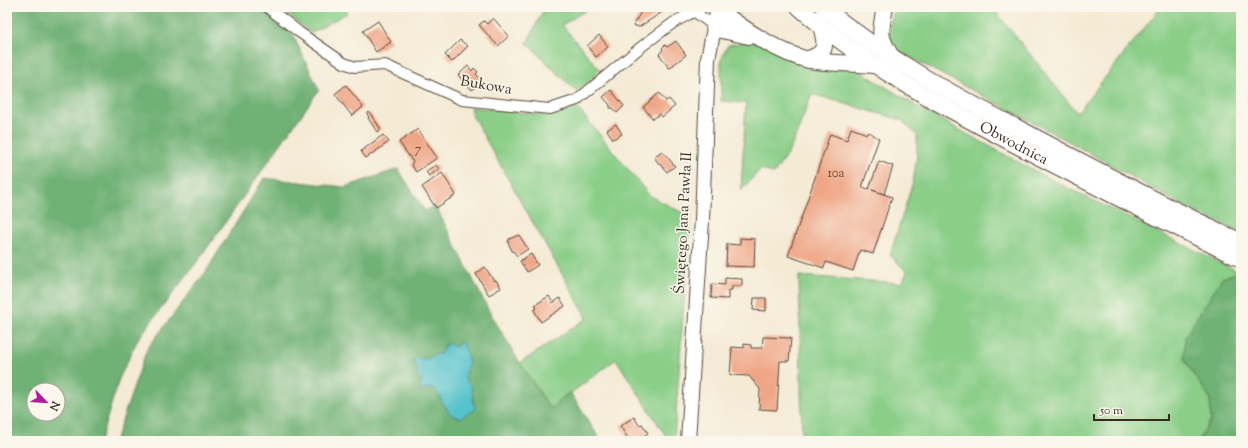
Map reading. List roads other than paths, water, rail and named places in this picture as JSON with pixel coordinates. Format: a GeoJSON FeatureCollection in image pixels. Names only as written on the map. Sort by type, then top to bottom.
{"type":"FeatureCollection","features":[{"type":"Feature","properties":{"kind":"main road","name":"Obwodnica"},"geometry":{"type":"LineString","coordinates":[[799,7],[821,26],[875,66],[943,106],[1177,228],[1241,259]]}},
{"type":"Feature","properties":{"kind":"main road","name":"Obwodnica"},"geometry":{"type":"LineString","coordinates":[[823,7],[846,26],[893,59],[947,91],[1087,165],[1241,242]]}},
{"type":"Feature","properties":{"kind":"main road"},"geometry":{"type":"LineString","coordinates":[[708,8],[793,55],[808,60],[830,63],[875,66]]}},
{"type":"Feature","properties":{"kind":"main road"},"geometry":{"type":"LineString","coordinates":[[846,26],[863,28],[873,25],[884,12]]}},
{"type":"Feature","properties":{"kind":"main road"},"geometry":{"type":"LineString","coordinates":[[884,12],[880,30],[883,43],[893,59]]}},
{"type":"Feature","properties":{"kind":"main road"},"geometry":{"type":"LineString","coordinates":[[714,26],[722,30],[761,38]]}},
{"type":"Feature","properties":{"kind":"main road"},"geometry":{"type":"LineString","coordinates":[[808,60],[817,57],[824,48],[825,41],[821,26]]}},
{"type":"Feature","properties":{"kind":"street","name":"Bukowa"},"geometry":{"type":"LineString","coordinates":[[267,7],[299,32],[344,63],[356,67],[386,65],[462,100],[550,109],[577,100],[641,46],[673,23],[708,8]]}},
{"type":"Feature","properties":{"kind":"street","name":"Świętego Jana Pawła II"},"geometry":{"type":"LineString","coordinates":[[688,441],[702,220],[708,59],[714,26],[708,8]]}},
{"type":"Feature","properties":{"kind":"street"},"geometry":{"type":"LineString","coordinates":[[708,8],[714,26]]}},
{"type":"Feature","properties":{"kind":"water"},"geometry":{"type":"Polygon","coordinates":[[[461,341],[465,348],[469,363],[465,377],[471,386],[475,409],[461,418],[451,415],[435,389],[431,388],[420,392],[422,381],[417,375],[417,368],[413,362],[413,359],[426,359],[437,354],[441,354],[445,344],[452,344],[453,347],[456,347],[461,341]]]}}]}
